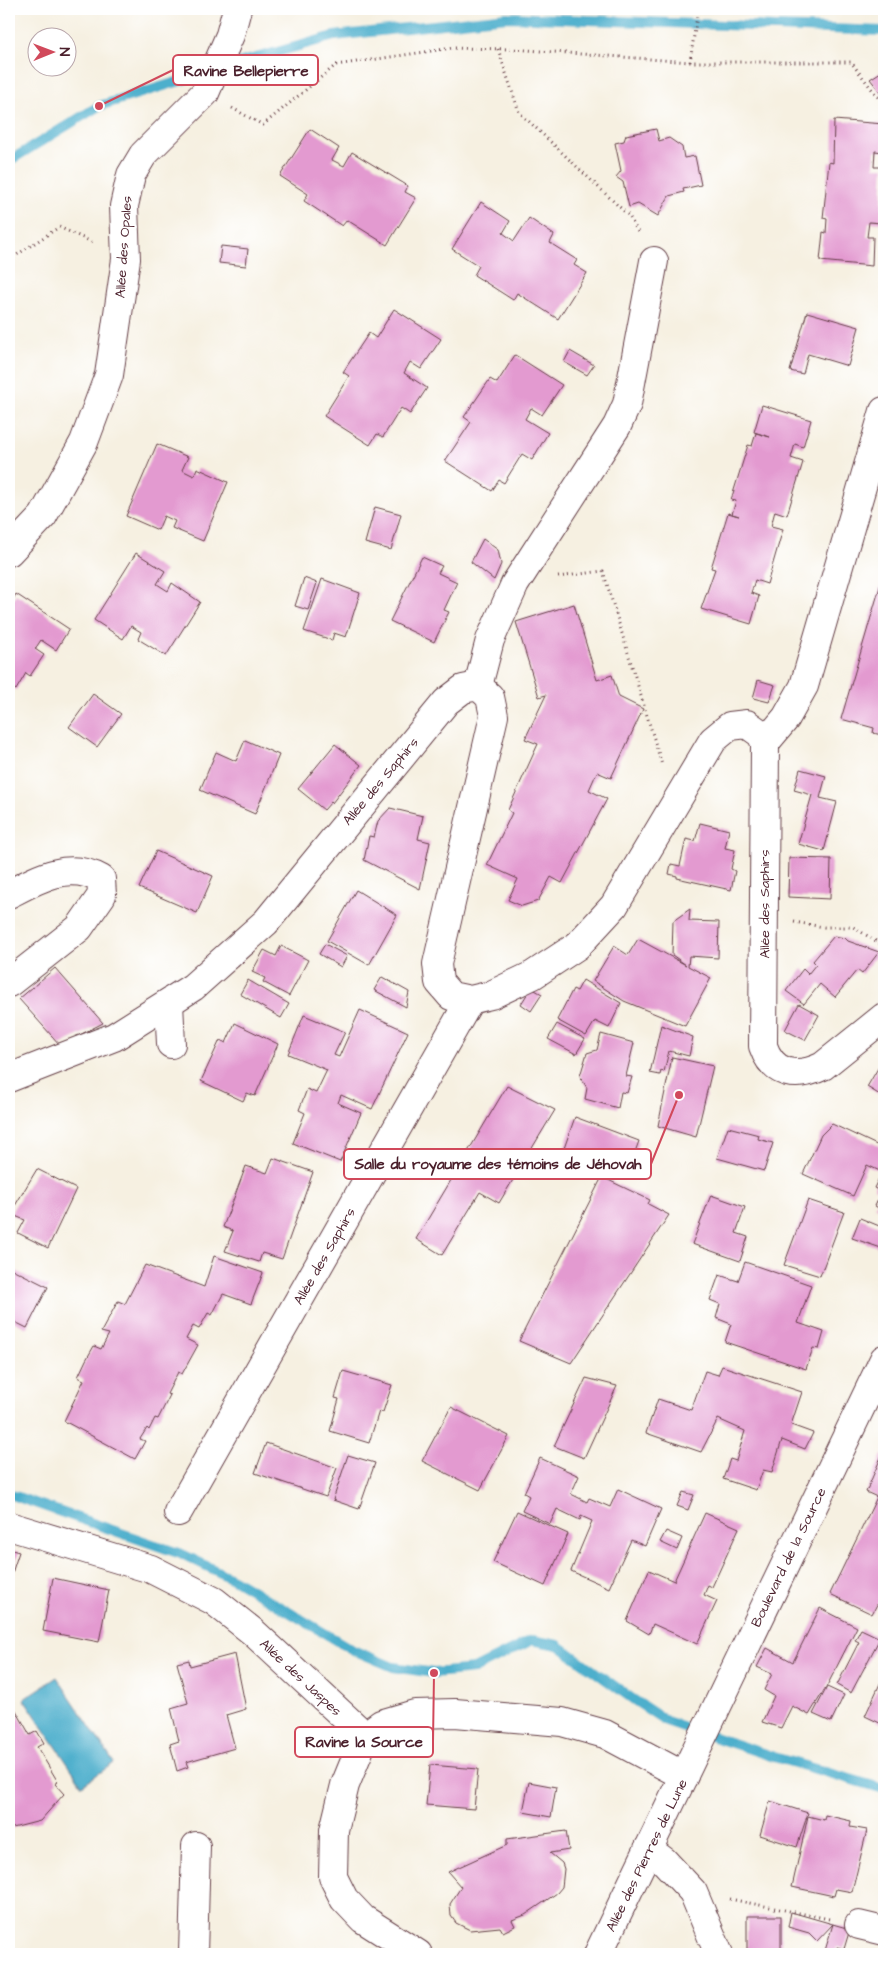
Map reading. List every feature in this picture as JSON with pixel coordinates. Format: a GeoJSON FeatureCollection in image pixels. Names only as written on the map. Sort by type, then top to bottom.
{"type":"FeatureCollection","features":[{"type":"Feature","properties":{"kind":"street","name":"Allée des Opales"},"geometry":{"type":"LineString","coordinates":[[9,552],[43,516],[84,442],[109,375],[126,259],[124,206],[132,175],[143,155],[205,94],[230,35],[237,9]]}},
{"type":"Feature","properties":{"kind":"street"},"geometry":{"type":"LineString","coordinates":[[654,261],[623,411],[617,426],[515,584],[490,640],[478,686],[490,697],[494,716],[437,964],[439,982],[451,996],[470,1000],[491,995],[533,975],[577,946],[614,906],[713,740],[730,726],[748,724],[761,734],[765,743],[786,718],[804,686],[884,411]]}},
{"type":"Feature","properties":{"kind":"street","name":"Allée des Saphirs"},"geometry":{"type":"LineString","coordinates":[[9,1078],[114,1037],[193,987],[266,922],[446,702],[463,689],[478,686]]}},
{"type":"Feature","properties":{"kind":"street","name":"Allée des Saphirs"},"geometry":{"type":"LineString","coordinates":[[765,743],[763,1046],[768,1060],[780,1070],[804,1072],[823,1066],[884,1017]]}},
{"type":"Feature","properties":{"kind":"street"},"geometry":{"type":"LineString","coordinates":[[9,894],[40,878],[70,870],[87,872],[101,879],[102,895],[79,928],[9,983]]}},
{"type":"Feature","properties":{"kind":"street","name":"Allée des Saphirs"},"geometry":{"type":"LineString","coordinates":[[177,1500],[470,1000]]}},
{"type":"Feature","properties":{"kind":"street"},"geometry":{"type":"LineString","coordinates":[[169,1003],[171,1044]]}},
{"type":"Feature","properties":{"kind":"street","name":"Boulevard de la Source"},"geometry":{"type":"LineString","coordinates":[[688,1766],[884,1359]]}},
{"type":"Feature","properties":{"kind":"street","name":"Allée des Jaspes"},"geometry":{"type":"LineString","coordinates":[[9,1526],[151,1570],[214,1601],[253,1632],[365,1736]]}},
{"type":"Feature","properties":{"kind":"street"},"geometry":{"type":"LineString","coordinates":[[418,1954],[363,1919],[344,1899],[333,1877],[334,1830],[345,1785],[365,1736],[382,1724],[415,1714],[455,1713],[562,1722],[605,1734],[688,1766]]}},
{"type":"Feature","properties":{"kind":"street","name":"Allée des Pierres de Lune"},"geometry":{"type":"LineString","coordinates":[[598,1954],[688,1766]]}},
{"type":"Feature","properties":{"kind":"street"},"geometry":{"type":"LineString","coordinates":[[193,1954],[196,1846]]}},
{"type":"Feature","properties":{"kind":"street"},"geometry":{"type":"LineString","coordinates":[[648,1849],[664,1861],[693,1892],[719,1954]]}},
{"type":"Feature","properties":{"kind":"path"},"geometry":{"type":"LineString","coordinates":[[690,62],[698,9]]}},
{"type":"Feature","properties":{"kind":"path"},"geometry":{"type":"LineString","coordinates":[[205,94],[263,125],[336,65],[452,48],[498,49],[690,62],[851,62],[884,105]]}},
{"type":"Feature","properties":{"kind":"path"},"geometry":{"type":"LineString","coordinates":[[498,49],[519,112],[629,216],[654,261]]}},
{"type":"Feature","properties":{"kind":"path"},"geometry":{"type":"LineString","coordinates":[[9,260],[59,227],[126,259]]}},
{"type":"Feature","properties":{"kind":"path"},"geometry":{"type":"LineString","coordinates":[[515,584],[603,571],[674,805]]}},
{"type":"Feature","properties":{"kind":"path"},"geometry":{"type":"LineString","coordinates":[[764,916],[824,927],[853,926],[884,946]]}},
{"type":"Feature","properties":{"kind":"path"},"geometry":{"type":"LineString","coordinates":[[693,1892],[872,1928]]}},
{"type":"Feature","properties":{"kind":"water"},"geometry":{"type":"Polygon","coordinates":[[[57,1677],[114,1763],[82,1785],[24,1699],[57,1677]]]}},
{"type":"Feature","properties":{"kind":"building"},"geometry":{"type":"Polygon","coordinates":[[[884,70],[884,91],[881,93],[870,79],[884,70]]]}},
{"type":"Feature","properties":{"kind":"building"},"geometry":{"type":"Polygon","coordinates":[[[834,120],[884,124],[883,152],[875,151],[874,167],[884,167],[881,223],[869,222],[867,237],[873,237],[872,266],[820,261],[823,232],[826,233],[827,219],[823,218],[829,162],[833,163],[834,120]]]}},
{"type":"Feature","properties":{"kind":"building"},"geometry":{"type":"Polygon","coordinates":[[[310,129],[339,148],[332,160],[344,166],[352,152],[408,186],[405,192],[416,198],[387,245],[347,220],[342,226],[304,201],[308,194],[280,176],[310,129]]]}},
{"type":"Feature","properties":{"kind":"building"},"geometry":{"type":"Polygon","coordinates":[[[656,129],[659,141],[669,138],[682,147],[684,158],[695,156],[701,185],[683,189],[684,192],[669,196],[658,216],[638,204],[629,207],[623,182],[616,177],[621,171],[615,143],[624,141],[626,135],[656,129]]]}},
{"type":"Feature","properties":{"kind":"building"},"geometry":{"type":"Polygon","coordinates":[[[481,202],[510,221],[503,233],[514,241],[529,218],[554,235],[550,243],[577,260],[574,265],[587,273],[558,319],[517,293],[513,300],[474,275],[479,266],[452,249],[481,202]]]}},
{"type":"Feature","properties":{"kind":"building"},"geometry":{"type":"Polygon","coordinates":[[[221,246],[248,249],[246,266],[219,263],[221,246]]]}},
{"type":"Feature","properties":{"kind":"building"},"geometry":{"type":"Polygon","coordinates":[[[394,309],[441,339],[421,369],[410,362],[404,373],[427,388],[410,414],[401,408],[383,437],[377,434],[370,445],[324,416],[349,376],[343,372],[369,333],[376,338],[394,309]]]}},
{"type":"Feature","properties":{"kind":"building"},"geometry":{"type":"Polygon","coordinates":[[[807,312],[859,327],[848,366],[808,354],[803,374],[790,371],[807,312]]]}},
{"type":"Feature","properties":{"kind":"building"},"geometry":{"type":"Polygon","coordinates":[[[570,351],[594,365],[587,375],[564,362],[570,351]]]}},
{"type":"Feature","properties":{"kind":"building"},"geometry":{"type":"Polygon","coordinates":[[[515,355],[562,385],[542,415],[531,408],[525,419],[548,433],[532,460],[522,454],[504,483],[499,480],[492,491],[445,461],[471,422],[464,417],[490,379],[497,383],[515,355]]]}},
{"type":"Feature","properties":{"kind":"building"},"geometry":{"type":"Polygon","coordinates":[[[762,405],[811,420],[803,447],[795,444],[791,458],[803,462],[787,515],[775,511],[771,526],[783,529],[767,584],[755,580],[751,593],[759,596],[751,624],[701,609],[715,569],[711,568],[728,513],[739,516],[732,514],[736,501],[731,500],[748,445],[752,446],[756,433],[770,437],[754,432],[762,405]]]}},
{"type":"Feature","properties":{"kind":"building"},"geometry":{"type":"Polygon","coordinates":[[[157,444],[188,457],[182,470],[194,476],[197,468],[228,482],[203,541],[172,528],[175,521],[164,516],[158,530],[126,516],[157,444]]]}},
{"type":"Feature","properties":{"kind":"building"},"geometry":{"type":"Polygon","coordinates":[[[375,507],[401,514],[391,550],[365,543],[375,507]]]}},
{"type":"Feature","properties":{"kind":"building"},"geometry":{"type":"Polygon","coordinates":[[[483,539],[498,550],[501,564],[494,580],[471,562],[483,539]]]}},
{"type":"Feature","properties":{"kind":"building"},"geometry":{"type":"Polygon","coordinates":[[[136,553],[165,571],[157,584],[168,591],[172,583],[200,602],[166,656],[138,639],[141,632],[131,626],[123,639],[94,620],[136,553]]]}},
{"type":"Feature","properties":{"kind":"building"},"geometry":{"type":"Polygon","coordinates":[[[422,557],[442,566],[438,573],[457,582],[444,610],[449,612],[434,642],[390,621],[422,557]]]}},
{"type":"Feature","properties":{"kind":"building"},"geometry":{"type":"Polygon","coordinates":[[[884,573],[884,732],[882,735],[873,733],[874,728],[841,719],[884,573]]]}},
{"type":"Feature","properties":{"kind":"building"},"geometry":{"type":"Polygon","coordinates":[[[304,578],[317,583],[308,610],[295,606],[304,578]]]}},
{"type":"Feature","properties":{"kind":"building"},"geometry":{"type":"Polygon","coordinates":[[[322,579],[360,593],[346,637],[334,633],[332,640],[304,631],[322,579]]]}},
{"type":"Feature","properties":{"kind":"building"},"geometry":{"type":"Polygon","coordinates":[[[16,594],[69,629],[56,650],[41,640],[35,649],[44,655],[30,676],[26,673],[16,690],[9,685],[9,631],[14,623],[9,620],[9,606],[16,594]]]}},
{"type":"Feature","properties":{"kind":"building"},"geometry":{"type":"Polygon","coordinates":[[[574,604],[597,680],[612,675],[619,697],[643,709],[611,778],[597,772],[589,790],[607,799],[562,883],[551,877],[538,901],[522,906],[508,900],[518,879],[487,865],[512,813],[508,810],[538,744],[525,739],[546,695],[539,697],[516,622],[574,604]]]}},
{"type":"Feature","properties":{"kind":"building"},"geometry":{"type":"Polygon","coordinates":[[[758,680],[775,685],[769,702],[753,698],[758,680]]]}},
{"type":"Feature","properties":{"kind":"building"},"geometry":{"type":"Polygon","coordinates":[[[93,694],[121,714],[97,747],[69,727],[93,694]]]}},
{"type":"Feature","properties":{"kind":"building"},"geometry":{"type":"Polygon","coordinates":[[[245,740],[279,755],[255,814],[200,790],[216,752],[236,761],[245,740]]]}},
{"type":"Feature","properties":{"kind":"building"},"geometry":{"type":"Polygon","coordinates":[[[335,744],[361,765],[332,803],[324,810],[298,789],[335,744]]]}},
{"type":"Feature","properties":{"kind":"building"},"geometry":{"type":"Polygon","coordinates":[[[800,769],[826,776],[820,798],[837,802],[824,851],[798,844],[812,795],[794,790],[800,769]]]}},
{"type":"Feature","properties":{"kind":"building"},"geometry":{"type":"Polygon","coordinates":[[[390,808],[423,816],[418,839],[430,842],[420,889],[364,860],[369,836],[374,837],[378,821],[390,808]]]}},
{"type":"Feature","properties":{"kind":"building"},"geometry":{"type":"Polygon","coordinates":[[[700,823],[729,830],[725,848],[735,850],[731,869],[735,871],[731,890],[677,878],[677,876],[669,874],[671,864],[680,866],[686,839],[695,841],[700,823]]]}},
{"type":"Feature","properties":{"kind":"building"},"geometry":{"type":"Polygon","coordinates":[[[156,851],[213,876],[197,913],[139,888],[156,851]]]}},
{"type":"Feature","properties":{"kind":"building"},"geometry":{"type":"Polygon","coordinates":[[[789,858],[831,859],[830,899],[788,897],[789,858]]]}},
{"type":"Feature","properties":{"kind":"building"},"geometry":{"type":"Polygon","coordinates":[[[356,890],[397,915],[369,965],[327,941],[356,890]]]}},
{"type":"Feature","properties":{"kind":"building"},"geometry":{"type":"Polygon","coordinates":[[[690,909],[689,921],[719,922],[718,958],[689,956],[688,966],[711,978],[685,1026],[624,1001],[593,981],[614,946],[628,955],[638,939],[686,965],[672,955],[673,921],[690,909]]]}},
{"type":"Feature","properties":{"kind":"building"},"geometry":{"type":"Polygon","coordinates":[[[834,936],[845,938],[848,941],[879,952],[862,974],[857,970],[835,997],[820,984],[804,1004],[786,991],[803,969],[808,974],[816,964],[813,961],[834,936]]]}},
{"type":"Feature","properties":{"kind":"building"},"geometry":{"type":"Polygon","coordinates":[[[325,944],[347,956],[341,967],[319,954],[325,944]]]}},
{"type":"Feature","properties":{"kind":"building"},"geometry":{"type":"Polygon","coordinates":[[[281,946],[308,960],[289,996],[263,982],[265,978],[252,972],[264,950],[276,956],[281,946]]]}},
{"type":"Feature","properties":{"kind":"building"},"geometry":{"type":"Polygon","coordinates":[[[55,968],[103,1023],[60,1045],[19,999],[55,968]]]}},
{"type":"Feature","properties":{"kind":"building"},"geometry":{"type":"Polygon","coordinates":[[[382,977],[409,992],[406,1007],[374,990],[382,977]]]}},
{"type":"Feature","properties":{"kind":"building"},"geometry":{"type":"Polygon","coordinates":[[[248,980],[289,1004],[281,1018],[240,994],[248,980]]]}},
{"type":"Feature","properties":{"kind":"building"},"geometry":{"type":"Polygon","coordinates":[[[583,980],[621,1003],[609,1028],[595,1021],[586,1036],[557,1020],[573,989],[577,991],[583,980]]]}},
{"type":"Feature","properties":{"kind":"building"},"geometry":{"type":"Polygon","coordinates":[[[531,988],[542,994],[531,1011],[521,1004],[531,988]]]}},
{"type":"Feature","properties":{"kind":"building"},"geometry":{"type":"Polygon","coordinates":[[[799,1004],[819,1015],[805,1040],[785,1030],[799,1004]]]}},
{"type":"Feature","properties":{"kind":"building"},"geometry":{"type":"Polygon","coordinates":[[[360,1010],[408,1032],[372,1109],[341,1095],[338,1103],[361,1113],[340,1162],[293,1143],[305,1113],[299,1110],[307,1089],[316,1093],[327,1070],[288,1054],[304,1015],[345,1032],[334,1055],[339,1057],[360,1010]]]}},
{"type":"Feature","properties":{"kind":"building"},"geometry":{"type":"Polygon","coordinates":[[[235,1023],[278,1044],[255,1096],[247,1093],[243,1101],[201,1081],[220,1040],[226,1043],[235,1023]]]}},
{"type":"Feature","properties":{"kind":"building"},"geometry":{"type":"Polygon","coordinates":[[[557,1024],[585,1039],[576,1054],[548,1039],[557,1024]]]}},
{"type":"Feature","properties":{"kind":"building"},"geometry":{"type":"Polygon","coordinates":[[[661,1025],[693,1037],[689,1056],[669,1051],[664,1072],[661,1071],[660,1075],[650,1073],[661,1025]]]}},
{"type":"Feature","properties":{"kind":"building"},"geometry":{"type":"Polygon","coordinates":[[[601,1034],[634,1043],[626,1076],[632,1077],[627,1093],[621,1092],[618,1108],[585,1099],[587,1088],[580,1076],[587,1053],[597,1050],[601,1034]]]}},
{"type":"Feature","properties":{"kind":"building"},"geometry":{"type":"Polygon","coordinates":[[[672,1057],[713,1066],[696,1137],[658,1126],[672,1057]]]}},
{"type":"Feature","properties":{"kind":"building"},"geometry":{"type":"Polygon","coordinates":[[[884,1058],[884,1093],[882,1092],[880,1095],[867,1087],[884,1058]]]}},
{"type":"Feature","properties":{"kind":"building"},"geometry":{"type":"Polygon","coordinates":[[[507,1086],[555,1110],[499,1203],[480,1192],[442,1255],[416,1239],[507,1086]]]}},
{"type":"Feature","properties":{"kind":"building"},"geometry":{"type":"Polygon","coordinates":[[[575,1117],[639,1141],[626,1177],[598,1166],[596,1171],[561,1157],[575,1117]]]}},
{"type":"Feature","properties":{"kind":"building"},"geometry":{"type":"Polygon","coordinates":[[[832,1124],[881,1147],[884,1141],[884,1211],[875,1206],[882,1192],[874,1188],[882,1172],[867,1165],[853,1196],[803,1174],[821,1135],[832,1124]]]}},
{"type":"Feature","properties":{"kind":"building"},"geometry":{"type":"Polygon","coordinates":[[[728,1127],[759,1135],[758,1139],[773,1143],[764,1171],[717,1158],[728,1127]]]}},
{"type":"Feature","properties":{"kind":"building"},"geometry":{"type":"Polygon","coordinates":[[[273,1158],[313,1172],[282,1259],[262,1253],[259,1262],[225,1251],[233,1231],[223,1227],[246,1166],[267,1173],[273,1158]]]}},
{"type":"Feature","properties":{"kind":"building"},"geometry":{"type":"Polygon","coordinates":[[[37,1169],[76,1189],[48,1248],[18,1233],[25,1220],[10,1214],[37,1169]]]}},
{"type":"Feature","properties":{"kind":"building"},"geometry":{"type":"Polygon","coordinates":[[[602,1177],[650,1200],[648,1204],[669,1215],[571,1363],[519,1341],[602,1177]]]}},
{"type":"Feature","properties":{"kind":"building"},"geometry":{"type":"Polygon","coordinates":[[[711,1195],[745,1207],[736,1233],[748,1237],[740,1261],[692,1244],[711,1195]]]}},
{"type":"Feature","properties":{"kind":"building"},"geometry":{"type":"Polygon","coordinates":[[[808,1200],[844,1212],[820,1276],[784,1265],[808,1200]]]}},
{"type":"Feature","properties":{"kind":"building"},"geometry":{"type":"Polygon","coordinates":[[[860,1218],[884,1228],[884,1249],[852,1238],[860,1218]]]}},
{"type":"Feature","properties":{"kind":"building"},"geometry":{"type":"Polygon","coordinates":[[[214,1256],[263,1273],[251,1304],[223,1294],[212,1315],[208,1313],[199,1329],[193,1326],[186,1339],[198,1345],[182,1374],[178,1372],[167,1394],[170,1395],[158,1419],[155,1418],[149,1430],[147,1428],[140,1439],[145,1441],[135,1459],[64,1421],[84,1380],[78,1377],[86,1360],[94,1346],[101,1349],[109,1334],[101,1332],[118,1301],[125,1304],[145,1265],[204,1287],[214,1256]]]}},
{"type":"Feature","properties":{"kind":"building"},"geometry":{"type":"Polygon","coordinates":[[[745,1262],[811,1285],[798,1323],[824,1332],[819,1349],[813,1348],[806,1369],[725,1342],[731,1324],[716,1318],[720,1304],[710,1300],[719,1275],[738,1281],[745,1262]]]}},
{"type":"Feature","properties":{"kind":"building"},"geometry":{"type":"Polygon","coordinates":[[[10,1268],[48,1287],[27,1328],[9,1319],[11,1315],[9,1313],[10,1268]]]}},
{"type":"Feature","properties":{"kind":"building"},"geometry":{"type":"Polygon","coordinates":[[[722,1366],[802,1392],[791,1425],[813,1433],[805,1449],[782,1440],[772,1472],[763,1470],[756,1490],[723,1479],[730,1459],[736,1461],[745,1431],[718,1419],[701,1452],[646,1433],[658,1399],[691,1410],[705,1371],[718,1375],[722,1366]]]}},
{"type":"Feature","properties":{"kind":"building"},"geometry":{"type":"Polygon","coordinates":[[[343,1371],[392,1385],[383,1412],[379,1411],[369,1443],[330,1431],[339,1399],[335,1398],[343,1371]]]}},
{"type":"Feature","properties":{"kind":"building"},"geometry":{"type":"Polygon","coordinates":[[[586,1378],[617,1386],[584,1458],[554,1446],[586,1378]]]}},
{"type":"Feature","properties":{"kind":"building"},"geometry":{"type":"Polygon","coordinates":[[[451,1407],[509,1436],[480,1490],[422,1461],[451,1407]]]}},
{"type":"Feature","properties":{"kind":"building"},"geometry":{"type":"Polygon","coordinates":[[[266,1443],[337,1468],[326,1497],[255,1473],[266,1443]]]}},
{"type":"Feature","properties":{"kind":"building"},"geometry":{"type":"Polygon","coordinates":[[[348,1455],[375,1463],[359,1509],[333,1500],[348,1455]]]}},
{"type":"Feature","properties":{"kind":"building"},"geometry":{"type":"Polygon","coordinates":[[[882,1455],[884,1456],[884,1594],[872,1614],[830,1594],[877,1497],[866,1492],[882,1455]]]}},
{"type":"Feature","properties":{"kind":"building"},"geometry":{"type":"Polygon","coordinates":[[[540,1458],[579,1476],[571,1494],[587,1502],[589,1498],[610,1507],[618,1489],[661,1509],[645,1546],[631,1540],[609,1588],[571,1571],[592,1521],[581,1516],[580,1520],[557,1509],[550,1524],[522,1511],[529,1496],[524,1493],[540,1458]]]}},
{"type":"Feature","properties":{"kind":"building"},"geometry":{"type":"Polygon","coordinates":[[[683,1492],[694,1495],[688,1510],[677,1506],[683,1492]]]}},
{"type":"Feature","properties":{"kind":"building"},"geometry":{"type":"Polygon","coordinates":[[[517,1511],[568,1534],[545,1586],[493,1562],[517,1511]]]}},
{"type":"Feature","properties":{"kind":"building"},"geometry":{"type":"Polygon","coordinates":[[[705,1513],[739,1528],[712,1587],[708,1585],[704,1595],[717,1601],[697,1644],[653,1624],[649,1634],[627,1621],[649,1570],[674,1581],[705,1513]]]}},
{"type":"Feature","properties":{"kind":"building"},"geometry":{"type":"Polygon","coordinates":[[[666,1531],[682,1538],[677,1550],[660,1542],[666,1531]]]}},
{"type":"Feature","properties":{"kind":"building"},"geometry":{"type":"Polygon","coordinates":[[[9,1549],[19,1552],[12,1573],[9,1572],[9,1549]]]}},
{"type":"Feature","properties":{"kind":"building"},"geometry":{"type":"Polygon","coordinates":[[[53,1578],[109,1590],[99,1642],[43,1631],[53,1578]]]}},
{"type":"Feature","properties":{"kind":"building"},"geometry":{"type":"Polygon","coordinates":[[[820,1608],[857,1627],[829,1682],[809,1715],[792,1706],[781,1728],[762,1722],[774,1696],[764,1690],[772,1674],[757,1667],[767,1648],[793,1662],[820,1608]]]}},
{"type":"Feature","properties":{"kind":"building"},"geometry":{"type":"Polygon","coordinates":[[[861,1629],[880,1638],[851,1693],[837,1685],[859,1642],[855,1640],[861,1629]]]}},
{"type":"Feature","properties":{"kind":"building"},"geometry":{"type":"Polygon","coordinates":[[[235,1654],[246,1709],[226,1715],[235,1748],[186,1762],[188,1767],[177,1771],[170,1744],[179,1741],[171,1708],[188,1703],[177,1663],[189,1660],[190,1666],[235,1654]]]}},
{"type":"Feature","properties":{"kind":"building"},"geometry":{"type":"Polygon","coordinates":[[[884,1675],[884,1725],[865,1716],[884,1675]]]}},
{"type":"Feature","properties":{"kind":"building"},"geometry":{"type":"Polygon","coordinates":[[[827,1687],[844,1695],[831,1722],[813,1714],[827,1687]]]}},
{"type":"Feature","properties":{"kind":"building"},"geometry":{"type":"Polygon","coordinates":[[[9,1698],[30,1735],[37,1731],[44,1743],[37,1747],[58,1782],[55,1784],[64,1794],[40,1821],[9,1829],[9,1698]]]}},
{"type":"Feature","properties":{"kind":"building"},"geometry":{"type":"Polygon","coordinates":[[[430,1765],[478,1769],[474,1809],[426,1805],[430,1765]]]}},
{"type":"Feature","properties":{"kind":"building"},"geometry":{"type":"Polygon","coordinates":[[[529,1782],[556,1787],[551,1817],[523,1812],[529,1782]]]}},
{"type":"Feature","properties":{"kind":"building"},"geometry":{"type":"Polygon","coordinates":[[[770,1801],[808,1813],[797,1847],[760,1835],[770,1801]]]}},
{"type":"Feature","properties":{"kind":"building"},"geometry":{"type":"Polygon","coordinates":[[[825,1815],[851,1821],[850,1827],[867,1830],[852,1892],[836,1889],[834,1896],[792,1887],[808,1816],[824,1820],[825,1815]]]}},
{"type":"Feature","properties":{"kind":"building"},"geometry":{"type":"Polygon","coordinates":[[[566,1831],[569,1850],[550,1853],[562,1863],[564,1869],[562,1887],[557,1893],[525,1915],[512,1920],[515,1926],[503,1932],[500,1927],[470,1930],[456,1923],[451,1916],[450,1904],[461,1887],[448,1872],[507,1845],[507,1839],[566,1831]]]}},
{"type":"Feature","properties":{"kind":"building"},"geometry":{"type":"Polygon","coordinates":[[[791,1912],[833,1924],[817,1941],[809,1933],[788,1927],[791,1912]]]}},
{"type":"Feature","properties":{"kind":"building"},"geometry":{"type":"Polygon","coordinates":[[[747,1916],[781,1916],[781,1954],[747,1954],[747,1916]]]}},
{"type":"Feature","properties":{"kind":"building"},"geometry":{"type":"Polygon","coordinates":[[[833,1924],[850,1929],[844,1949],[837,1947],[835,1954],[824,1954],[833,1924]]]}},
{"type":"Feature","properties":{"kind":"waterway"},"geometry":{"type":"LineString","coordinates":[[238,63],[334,36],[507,17],[884,31]]}},
{"type":"Feature","properties":{"kind":"waterway"},"geometry":{"type":"LineString","coordinates":[[9,161],[99,106],[193,77]]}},
{"type":"Feature","properties":{"kind":"waterway"},"geometry":{"type":"LineString","coordinates":[[9,1494],[184,1555],[235,1580],[353,1650],[393,1667],[434,1673],[474,1669],[532,1640],[558,1645],[666,1721],[774,1757],[884,1789]]}},
{"type":"Feature","properties":{"kind":"place","name":"Ravine Bellepierre"},"geometry":{"type":"Point","coordinates":[99,106]}},
{"type":"Feature","properties":{"kind":"place","name":"Salle du royaume des témoins de Jéhovah"},"geometry":{"type":"Point","coordinates":[679,1095]}},
{"type":"Feature","properties":{"kind":"place","name":"Ravine la Source"},"geometry":{"type":"Point","coordinates":[434,1673]}}]}
